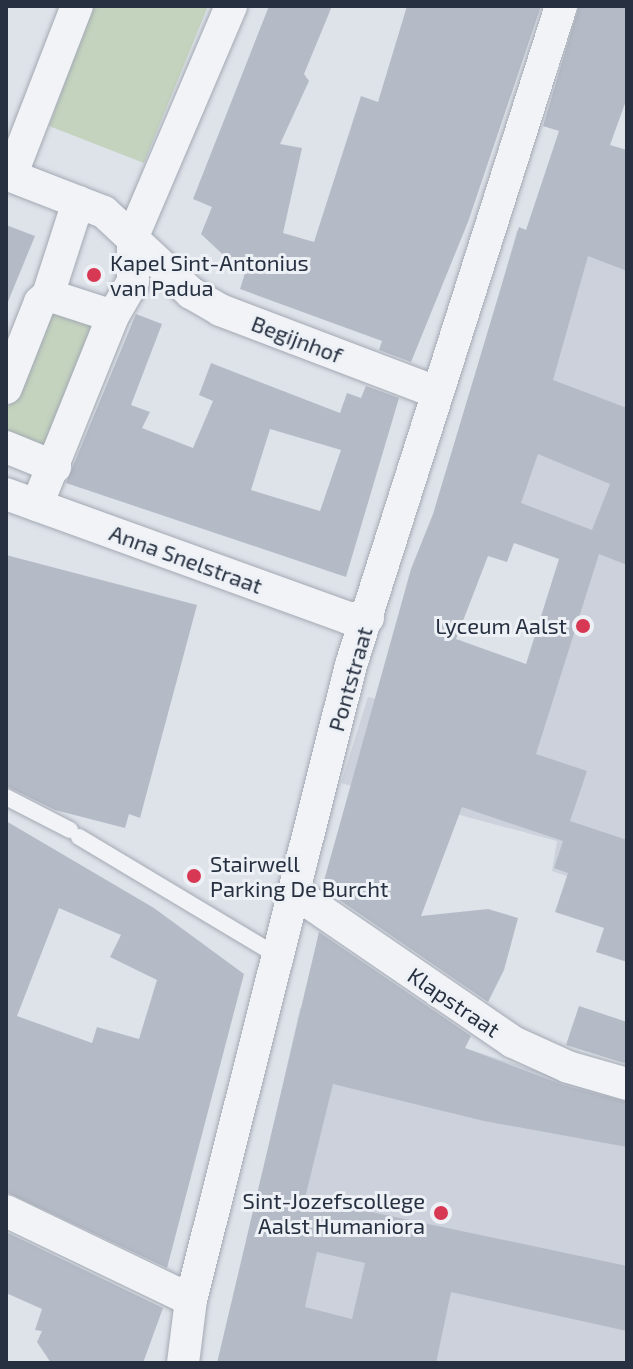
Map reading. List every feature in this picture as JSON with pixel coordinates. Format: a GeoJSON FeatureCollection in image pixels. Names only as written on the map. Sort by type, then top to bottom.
{"type":"FeatureCollection","features":[{"type":"Feature","properties":{"kind":"street","name":"Begijnhof"},"geometry":{"type":"LineString","coordinates":[[77,6],[9,175],[104,212],[191,293],[220,310],[436,392]]}},
{"type":"Feature","properties":{"kind":"street"},"geometry":{"type":"LineString","coordinates":[[37,505],[55,467],[113,316],[133,282],[133,236],[231,6]]}},
{"type":"Feature","properties":{"kind":"street","name":"Pontstraat"},"geometry":{"type":"LineString","coordinates":[[183,1363],[191,1300],[351,665],[561,6]]}},
{"type":"Feature","properties":{"kind":"street"},"geometry":{"type":"LineString","coordinates":[[6,388],[40,302],[48,295],[78,202]]}},
{"type":"Feature","properties":{"kind":"street"},"geometry":{"type":"LineString","coordinates":[[48,295],[113,316]]}},
{"type":"Feature","properties":{"kind":"street"},"geometry":{"type":"LineString","coordinates":[[6,447],[55,467]]}},
{"type":"Feature","properties":{"kind":"street","name":"Anna Snelstraat"},"geometry":{"type":"LineString","coordinates":[[6,494],[348,618],[368,618]]}},
{"type":"Feature","properties":{"kind":"street","name":"Klapstraat"},"geometry":{"type":"LineString","coordinates":[[294,892],[513,1042],[568,1067],[627,1084]]}},
{"type":"Feature","properties":{"kind":"street"},"geometry":{"type":"LineString","coordinates":[[6,1211],[191,1300]]}},
{"type":"Feature","properties":{"kind":"lane"},"geometry":{"type":"LineString","coordinates":[[6,797],[278,956]]}},
{"type":"Feature","properties":{"kind":"shaded area","name":"Lyceum Aalst"},"geometry":{"type":"Polygon","coordinates":[[[517,230],[627,269],[627,897],[552,871],[557,841],[341,783],[368,697],[506,732],[562,555],[438,517],[517,230]]]}},
{"type":"Feature","properties":{"kind":"shaded area","name":"Sint-Jozefscollege Aalst Humaniora"},"geometry":{"type":"Polygon","coordinates":[[[300,1008],[361,1039],[463,1068],[468,1049],[627,1100],[627,1363],[220,1363],[300,1008]]]}},
{"type":"Feature","properties":{"kind":"green space"},"geometry":{"type":"Polygon","coordinates":[[[93,6],[208,6],[144,163],[49,126],[93,6]]]}},
{"type":"Feature","properties":{"kind":"green space"},"geometry":{"type":"Polygon","coordinates":[[[57,308],[94,327],[50,449],[6,440],[6,413],[43,315],[57,308]]]}},
{"type":"Feature","properties":{"kind":"building"},"geometry":{"type":"Polygon","coordinates":[[[269,6],[332,6],[304,74],[309,81],[280,144],[302,148],[283,233],[314,242],[361,96],[378,102],[407,6],[541,6],[468,222],[411,362],[379,350],[382,341],[240,289],[246,270],[233,264],[201,234],[212,207],[193,199],[269,6]]]}},
{"type":"Feature","properties":{"kind":"building"},"geometry":{"type":"Polygon","coordinates":[[[579,6],[627,6],[627,98],[610,145],[627,150],[627,271],[588,256],[553,380],[627,408],[627,565],[599,554],[536,754],[587,771],[570,821],[627,840],[627,962],[596,952],[604,928],[555,912],[568,873],[554,868],[563,841],[462,807],[421,916],[488,909],[518,918],[504,970],[488,1002],[322,888],[411,569],[433,514],[519,227],[526,230],[559,131],[543,126],[579,6]],[[538,454],[521,503],[592,530],[610,484],[538,454]],[[514,543],[507,562],[488,556],[456,639],[526,664],[559,559],[514,543]]]}},
{"type":"Feature","properties":{"kind":"building"},"geometry":{"type":"Polygon","coordinates":[[[6,225],[35,236],[7,304],[6,304],[6,225]]]}},
{"type":"Feature","properties":{"kind":"building"},"geometry":{"type":"Polygon","coordinates":[[[136,314],[162,324],[131,405],[150,412],[142,428],[193,448],[213,401],[199,395],[211,363],[340,413],[347,393],[361,398],[366,386],[399,398],[346,577],[66,483],[136,314]],[[270,429],[251,490],[320,511],[341,450],[270,429]]]}},
{"type":"Feature","properties":{"kind":"building"},"geometry":{"type":"Polygon","coordinates":[[[6,555],[197,605],[140,818],[129,814],[125,828],[55,810],[6,786],[6,555]]]}},
{"type":"Feature","properties":{"kind":"building"},"geometry":{"type":"Polygon","coordinates":[[[6,821],[154,908],[244,974],[167,1268],[6,1192],[6,821]],[[59,908],[17,1016],[92,1043],[97,1027],[139,1039],[157,980],[110,957],[121,935],[59,908]]]}},
{"type":"Feature","properties":{"kind":"building"},"geometry":{"type":"Polygon","coordinates":[[[319,932],[471,1036],[465,1048],[563,1085],[627,1102],[627,1147],[484,1121],[333,1084],[305,1198],[627,1266],[627,1331],[451,1292],[436,1363],[217,1363],[319,932]],[[317,1252],[305,1307],[352,1319],[365,1263],[317,1252]]]}},
{"type":"Feature","properties":{"kind":"building"},"geometry":{"type":"Polygon","coordinates":[[[579,1006],[627,1022],[627,1064],[566,1045],[579,1006]]]}},
{"type":"Feature","properties":{"kind":"building"},"geometry":{"type":"Polygon","coordinates":[[[6,1232],[163,1308],[143,1363],[51,1363],[37,1342],[42,1331],[35,1330],[42,1309],[6,1293],[6,1232]]]}},
{"type":"Feature","properties":{"kind":"place","name":"Kapel Sint-Antonius van Padua"},"geometry":{"type":"Point","coordinates":[94,275]}},
{"type":"Feature","properties":{"kind":"place","name":"Lyceum Aalst"},"geometry":{"type":"Point","coordinates":[583,626]}},
{"type":"Feature","properties":{"kind":"place","name":"Stairwell Parking De Burcht"},"geometry":{"type":"Point","coordinates":[194,876]}},
{"type":"Feature","properties":{"kind":"place","name":"Sint-Jozefscollege Aalst Humaniora"},"geometry":{"type":"Point","coordinates":[441,1213]}}]}
